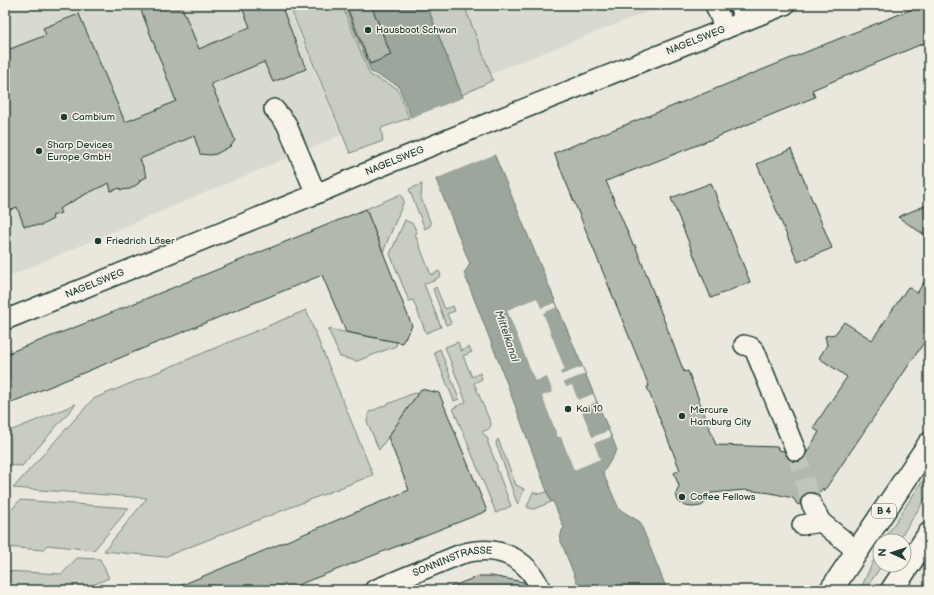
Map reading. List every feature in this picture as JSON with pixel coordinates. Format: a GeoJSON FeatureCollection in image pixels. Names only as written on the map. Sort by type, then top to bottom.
{"type":"FeatureCollection","features":[{"type":"Feature","properties":{"kind":"main road","name":"B 4"},"geometry":{"type":"LineString","coordinates":[[836,586],[857,551],[929,444]]}},
{"type":"Feature","properties":{"kind":"main road"},"geometry":{"type":"LineString","coordinates":[[892,590],[929,534]]}},
{"type":"Feature","properties":{"kind":"street"},"geometry":{"type":"LineString","coordinates":[[715,5],[725,29]]}},
{"type":"Feature","properties":{"kind":"street","name":"NAGELSWEG"},"geometry":{"type":"LineString","coordinates":[[5,320],[489,122],[725,29],[742,13],[785,5]]}},
{"type":"Feature","properties":{"kind":"street"},"geometry":{"type":"LineString","coordinates":[[274,108],[286,123],[316,194]]}},
{"type":"Feature","properties":{"kind":"street"},"geometry":{"type":"LineString","coordinates":[[744,345],[751,347],[755,351],[796,451]]}},
{"type":"Feature","properties":{"kind":"street"},"geometry":{"type":"LineString","coordinates":[[811,504],[821,522],[857,551]]}},
{"type":"Feature","properties":{"kind":"street"},"geometry":{"type":"LineString","coordinates":[[802,525],[821,522]]}},
{"type":"Feature","properties":{"kind":"street","name":"SONNINSTRASSE"},"geometry":{"type":"LineString","coordinates":[[374,590],[461,554],[477,550],[486,550],[505,554],[518,560],[528,568],[541,590]]}},
{"type":"Feature","properties":{"kind":"shaded area"},"geometry":{"type":"Polygon","coordinates":[[[5,5],[287,5],[341,135],[5,278],[5,5]]]}},
{"type":"Feature","properties":{"kind":"shaded area"},"geometry":{"type":"Polygon","coordinates":[[[289,5],[342,5],[370,75],[397,88],[409,118],[381,128],[383,141],[350,153],[289,5]]]}},
{"type":"Feature","properties":{"kind":"shaded area"},"geometry":{"type":"Polygon","coordinates":[[[427,5],[464,5],[493,80],[462,95],[427,5]]]}},
{"type":"Feature","properties":{"kind":"shaded area"},"geometry":{"type":"Polygon","coordinates":[[[463,5],[665,5],[490,74],[463,5]]]}},
{"type":"Feature","properties":{"kind":"shaded area"},"geometry":{"type":"Polygon","coordinates":[[[422,184],[421,198],[431,224],[425,229],[409,189],[422,184]]]}},
{"type":"Feature","properties":{"kind":"shaded area"},"geometry":{"type":"Polygon","coordinates":[[[401,194],[404,201],[383,252],[366,209],[401,194]]]}},
{"type":"Feature","properties":{"kind":"shaded area"},"geometry":{"type":"Polygon","coordinates":[[[405,220],[413,224],[417,233],[415,234],[431,275],[439,271],[441,276],[434,281],[424,284],[441,327],[426,333],[413,300],[409,301],[390,254],[405,220]]]}},
{"type":"Feature","properties":{"kind":"shaded area"},"geometry":{"type":"Polygon","coordinates":[[[436,287],[445,309],[453,306],[455,311],[447,314],[451,323],[446,325],[433,289],[436,287]]]}},
{"type":"Feature","properties":{"kind":"shaded area"},"geometry":{"type":"Polygon","coordinates":[[[306,310],[373,475],[164,557],[104,551],[147,498],[13,488],[93,399],[306,310]]]}},
{"type":"Feature","properties":{"kind":"shaded area"},"geometry":{"type":"Polygon","coordinates":[[[328,329],[397,342],[396,346],[357,361],[340,357],[328,329]]]}},
{"type":"Feature","properties":{"kind":"shaded area"},"geometry":{"type":"Polygon","coordinates":[[[458,342],[461,351],[469,347],[472,352],[463,356],[472,377],[480,373],[482,379],[474,383],[491,424],[487,430],[483,431],[483,433],[488,439],[488,443],[511,506],[496,513],[453,408],[466,402],[445,347],[458,342]]]}},
{"type":"Feature","properties":{"kind":"shaded area"},"geometry":{"type":"Polygon","coordinates":[[[440,349],[459,399],[454,401],[434,352],[440,349]]]}},
{"type":"Feature","properties":{"kind":"shaded area"},"geometry":{"type":"Polygon","coordinates":[[[414,393],[418,394],[379,450],[367,421],[369,412],[414,393]]]}},
{"type":"Feature","properties":{"kind":"shaded area"},"geometry":{"type":"Polygon","coordinates":[[[76,404],[22,466],[5,465],[5,433],[76,404]]]}},
{"type":"Feature","properties":{"kind":"shaded area"},"geometry":{"type":"Polygon","coordinates":[[[498,439],[516,485],[524,489],[519,503],[517,503],[496,444],[498,439]]]}},
{"type":"Feature","properties":{"kind":"shaded area"},"geometry":{"type":"Polygon","coordinates":[[[929,471],[929,493],[903,533],[888,533],[929,471]]]}},
{"type":"Feature","properties":{"kind":"shaded area"},"geometry":{"type":"Polygon","coordinates":[[[533,492],[539,494],[547,492],[551,502],[534,509],[527,507],[533,492]]]}},
{"type":"Feature","properties":{"kind":"shaded area"},"geometry":{"type":"Polygon","coordinates":[[[20,500],[129,508],[94,550],[47,545],[43,550],[5,547],[5,517],[20,500]]]}},
{"type":"Feature","properties":{"kind":"shaded area"},"geometry":{"type":"Polygon","coordinates":[[[77,558],[100,559],[109,578],[81,590],[5,590],[5,571],[62,574],[77,558]]]}},
{"type":"Feature","properties":{"kind":"shaded area"},"geometry":{"type":"Polygon","coordinates":[[[872,564],[872,573],[877,573],[865,590],[860,590],[872,564]]]}},
{"type":"Feature","properties":{"kind":"water","name":"Mittelkanal"},"geometry":{"type":"Polygon","coordinates":[[[344,5],[426,5],[462,95],[495,156],[617,450],[603,473],[619,509],[640,522],[667,590],[580,590],[560,539],[564,528],[553,501],[551,502],[464,273],[470,264],[398,85],[371,72],[344,5]]]}},
{"type":"Feature","properties":{"kind":"pier"},"geometry":{"type":"Polygon","coordinates":[[[465,97],[496,154],[435,179],[410,118],[465,97]]]}},
{"type":"Feature","properties":{"kind":"pier"},"geometry":{"type":"Polygon","coordinates":[[[537,298],[541,308],[555,303],[557,307],[543,313],[565,370],[560,372],[561,375],[582,367],[585,374],[564,382],[566,387],[572,385],[578,400],[593,394],[596,402],[581,409],[592,437],[608,431],[611,437],[594,443],[600,459],[574,470],[561,437],[558,437],[542,396],[553,392],[547,377],[535,381],[507,310],[537,298]]]}},
{"type":"Feature","properties":{"kind":"building","name":"Cambium"},"geometry":{"type":"Polygon","coordinates":[[[139,5],[181,5],[199,49],[250,27],[241,5],[281,5],[306,69],[273,82],[264,62],[211,84],[235,140],[231,146],[216,154],[200,154],[194,136],[140,159],[147,177],[140,180],[139,183],[130,189],[121,190],[120,188],[111,191],[109,183],[59,209],[61,213],[52,216],[53,219],[42,225],[24,226],[17,207],[5,212],[5,51],[46,35],[43,28],[79,14],[125,122],[176,101],[139,5]]]}},
{"type":"Feature","properties":{"kind":"building","name":"Hausboot Schwan"},"geometry":{"type":"Polygon","coordinates":[[[346,5],[371,5],[391,55],[370,64],[346,5]]]}},
{"type":"Feature","properties":{"kind":"building"},"geometry":{"type":"Polygon","coordinates":[[[922,5],[929,5],[929,41],[812,90],[815,97],[606,181],[633,245],[635,245],[684,372],[688,371],[716,445],[778,447],[778,450],[784,451],[789,459],[794,462],[800,461],[804,458],[819,432],[813,428],[847,377],[819,358],[827,345],[825,336],[835,334],[844,322],[872,340],[908,287],[917,293],[929,274],[929,335],[824,491],[823,488],[818,494],[812,492],[806,493],[802,497],[800,502],[801,505],[797,504],[793,498],[771,493],[745,490],[711,493],[708,501],[701,506],[685,506],[678,501],[676,494],[679,486],[674,473],[680,470],[647,387],[649,386],[554,153],[922,5]]]}},
{"type":"Feature","properties":{"kind":"building"},"geometry":{"type":"Polygon","coordinates":[[[791,149],[832,248],[798,262],[757,164],[791,149]]]}},
{"type":"Feature","properties":{"kind":"building"},"geometry":{"type":"Polygon","coordinates":[[[711,183],[750,282],[711,298],[671,198],[711,183]]]}},
{"type":"Feature","properties":{"kind":"building"},"geometry":{"type":"Polygon","coordinates":[[[929,204],[929,238],[898,217],[929,204]]]}},
{"type":"Feature","properties":{"kind":"building"},"geometry":{"type":"Polygon","coordinates":[[[366,209],[412,326],[402,343],[346,332],[322,275],[5,405],[5,354],[86,323],[366,209]]]}},
{"type":"Feature","properties":{"kind":"building"},"geometry":{"type":"Polygon","coordinates":[[[421,389],[439,393],[487,511],[285,590],[170,590],[409,490],[388,437],[421,389]]]}},
{"type":"Feature","properties":{"kind":"building"},"geometry":{"type":"Polygon","coordinates":[[[479,576],[491,576],[524,582],[527,590],[445,590],[479,576]]]}},
{"type":"Feature","properties":{"kind":"tunnel"},"geometry":{"type":"LineString","coordinates":[[796,451],[811,503]]}},
{"type":"Feature","properties":{"kind":"place","name":"Hausboot Schwan"},"geometry":{"type":"Point","coordinates":[368,30]}},
{"type":"Feature","properties":{"kind":"place","name":"Cambium"},"geometry":{"type":"Point","coordinates":[64,117]}},
{"type":"Feature","properties":{"kind":"place","name":"Sharp Devices Europe GmbH"},"geometry":{"type":"Point","coordinates":[39,151]}},
{"type":"Feature","properties":{"kind":"place","name":"Friedrich Löser"},"geometry":{"type":"Point","coordinates":[98,241]}},
{"type":"Feature","properties":{"kind":"place","name":"Kai 10"},"geometry":{"type":"Point","coordinates":[568,409]}},
{"type":"Feature","properties":{"kind":"place","name":"Mercure Hamburg City"},"geometry":{"type":"Point","coordinates":[682,416]}},
{"type":"Feature","properties":{"kind":"place","name":"Coffee Fellows"},"geometry":{"type":"Point","coordinates":[682,497]}}]}
